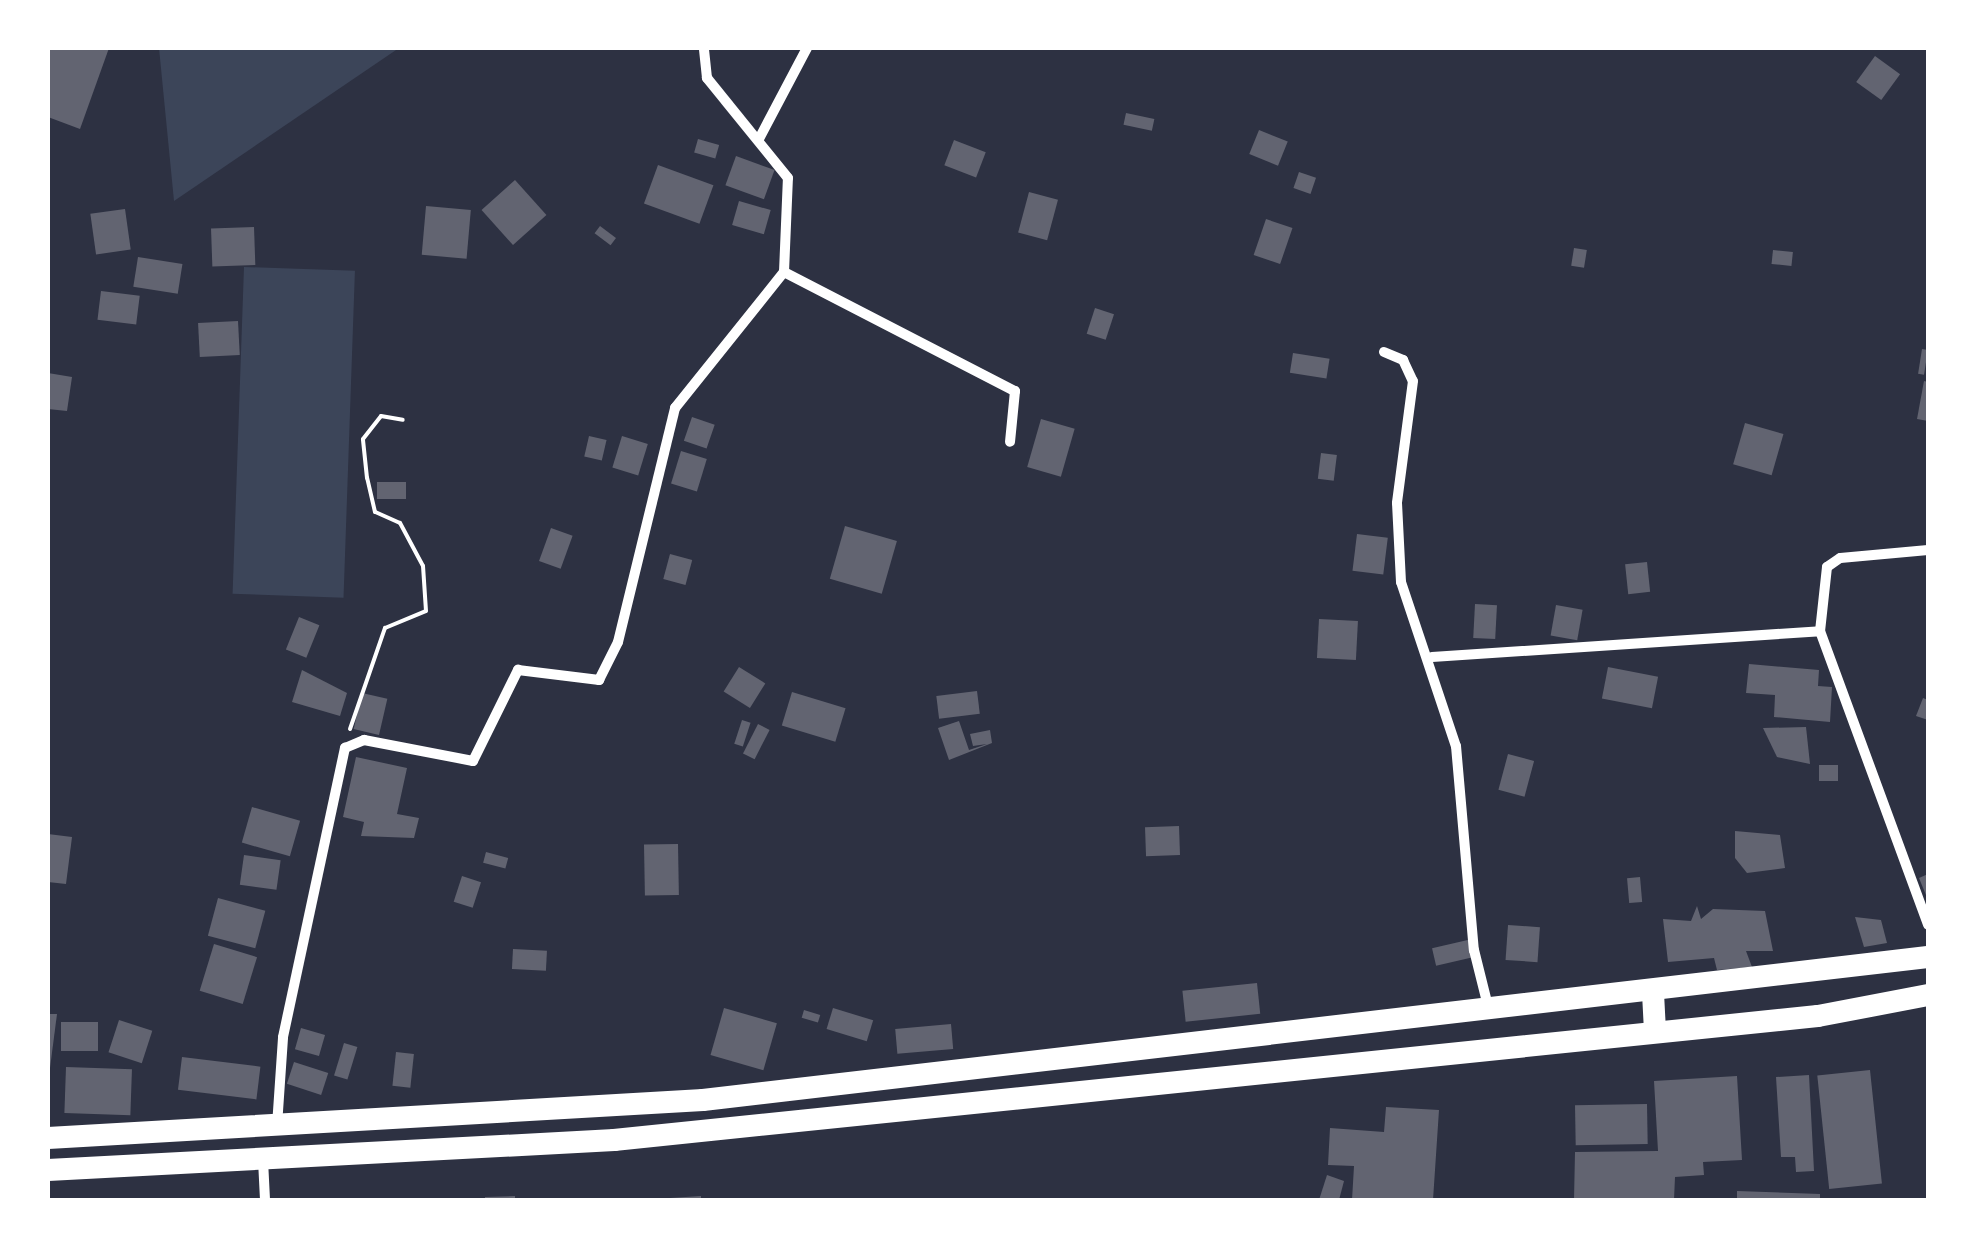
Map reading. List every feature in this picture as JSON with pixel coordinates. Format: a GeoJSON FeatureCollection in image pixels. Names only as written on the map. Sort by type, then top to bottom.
{"type":"FeatureCollection","features":[{"type":"Feature","properties":{"kind":"main road"},"geometry":{"type":"LineString","coordinates":[[48,1138],[703,1100],[1654,993],[1928,957]]}},
{"type":"Feature","properties":{"kind":"main road"},"geometry":{"type":"LineString","coordinates":[[1654,993],[1655,1032]]}},
{"type":"Feature","properties":{"kind":"main road"},"geometry":{"type":"LineString","coordinates":[[48,1170],[614,1140],[1655,1032],[1928,995]]}},
{"type":"Feature","properties":{"kind":"street"},"geometry":{"type":"LineString","coordinates":[[276,1127],[283,1037],[345,748],[364,740],[474,761],[518,670],[599,680],[618,642],[675,408],[784,272],[788,178],[707,78],[704,48]]}},
{"type":"Feature","properties":{"kind":"street"},"geometry":{"type":"LineString","coordinates":[[759,138],[807,48]]}},
{"type":"Feature","properties":{"kind":"street"},"geometry":{"type":"LineString","coordinates":[[784,272],[1015,391],[1010,442]]}},
{"type":"Feature","properties":{"kind":"street"},"geometry":{"type":"LineString","coordinates":[[1384,352],[1402,360],[1413,381],[1397,502],[1409,616],[1432,657],[1456,746],[1474,950],[1490,1011]]}},
{"type":"Feature","properties":{"kind":"street"},"geometry":{"type":"LineString","coordinates":[[1928,550],[1840,558],[1827,567],[1820,631],[1928,924]]}},
{"type":"Feature","properties":{"kind":"street"},"geometry":{"type":"LineString","coordinates":[[1432,657],[1820,631]]}},
{"type":"Feature","properties":{"kind":"street"},"geometry":{"type":"LineString","coordinates":[[263,1159],[265,1200]]}},
{"type":"Feature","properties":{"kind":"path"},"geometry":{"type":"LineString","coordinates":[[345,748],[385,628],[426,611],[423,566],[400,522],[376,512],[367,478],[363,439],[381,416],[403,420]]}},
{"type":"Feature","properties":{"kind":"shaded area"},"geometry":{"type":"Polygon","coordinates":[[[159,48],[399,48],[174,201],[159,48]]]}},
{"type":"Feature","properties":{"kind":"shaded area"},"geometry":{"type":"Polygon","coordinates":[[[244,267],[355,271],[344,598],[233,594],[244,267]]]}},
{"type":"Feature","properties":{"kind":"building"},"geometry":{"type":"Polygon","coordinates":[[[48,48],[109,48],[80,129],[48,117],[48,48]]]}},
{"type":"Feature","properties":{"kind":"building"},"geometry":{"type":"Polygon","coordinates":[[[1875,56],[1900,74],[1881,100],[1856,82],[1875,56]]]}},
{"type":"Feature","properties":{"kind":"building"},"geometry":{"type":"Polygon","coordinates":[[[1126,113],[1154,119],[1152,131],[1124,125],[1126,113]]]}},
{"type":"Feature","properties":{"kind":"building"},"geometry":{"type":"Polygon","coordinates":[[[1259,130],[1288,142],[1278,166],[1249,154],[1259,130]]]}},
{"type":"Feature","properties":{"kind":"building"},"geometry":{"type":"Polygon","coordinates":[[[698,139],[719,145],[715,159],[694,152],[698,139]]]}},
{"type":"Feature","properties":{"kind":"building"},"geometry":{"type":"Polygon","coordinates":[[[954,140],[986,152],[976,177],[944,165],[954,140]]]}},
{"type":"Feature","properties":{"kind":"building"},"geometry":{"type":"Polygon","coordinates":[[[736,156],[775,170],[764,199],[725,185],[736,156]]]}},
{"type":"Feature","properties":{"kind":"building"},"geometry":{"type":"Polygon","coordinates":[[[658,165],[713,185],[699,224],[644,204],[658,165]]]}},
{"type":"Feature","properties":{"kind":"building"},"geometry":{"type":"Polygon","coordinates":[[[1299,172],[1316,178],[1310,194],[1293,188],[1299,172]]]}},
{"type":"Feature","properties":{"kind":"building"},"geometry":{"type":"Polygon","coordinates":[[[515,180],[546,215],[513,245],[482,210],[515,180]]]}},
{"type":"Feature","properties":{"kind":"building"},"geometry":{"type":"Polygon","coordinates":[[[1029,192],[1058,200],[1047,240],[1018,233],[1029,192]]]}},
{"type":"Feature","properties":{"kind":"building"},"geometry":{"type":"Polygon","coordinates":[[[739,201],[771,210],[764,234],[732,225],[739,201]]]}},
{"type":"Feature","properties":{"kind":"building"},"geometry":{"type":"Polygon","coordinates":[[[426,206],[471,210],[467,259],[422,255],[426,206]]]}},
{"type":"Feature","properties":{"kind":"building"},"geometry":{"type":"Polygon","coordinates":[[[125,209],[131,250],[96,254],[90,214],[125,209]]]}},
{"type":"Feature","properties":{"kind":"building"},"geometry":{"type":"Polygon","coordinates":[[[1266,219],[1292,228],[1280,264],[1254,255],[1266,219]]]}},
{"type":"Feature","properties":{"kind":"building"},"geometry":{"type":"Polygon","coordinates":[[[600,226],[616,238],[611,245],[595,233],[600,226]]]}},
{"type":"Feature","properties":{"kind":"building"},"geometry":{"type":"Polygon","coordinates":[[[254,227],[255,265],[212,266],[211,229],[254,227]]]}},
{"type":"Feature","properties":{"kind":"building"},"geometry":{"type":"Polygon","coordinates":[[[1574,248],[1587,250],[1584,268],[1571,266],[1574,248]]]}},
{"type":"Feature","properties":{"kind":"building"},"geometry":{"type":"Polygon","coordinates":[[[1773,250],[1793,252],[1791,266],[1772,264],[1773,250]]]}},
{"type":"Feature","properties":{"kind":"building"},"geometry":{"type":"Polygon","coordinates":[[[138,257],[182,264],[178,294],[133,287],[138,257]]]}},
{"type":"Feature","properties":{"kind":"building"},"geometry":{"type":"Polygon","coordinates":[[[101,291],[140,296],[136,325],[97,320],[101,291]]]}},
{"type":"Feature","properties":{"kind":"building"},"geometry":{"type":"Polygon","coordinates":[[[1095,308],[1114,314],[1106,340],[1087,334],[1095,308]]]}},
{"type":"Feature","properties":{"kind":"building"},"geometry":{"type":"Polygon","coordinates":[[[238,321],[240,355],[200,357],[198,323],[238,321]]]}},
{"type":"Feature","properties":{"kind":"building"},"geometry":{"type":"Polygon","coordinates":[[[1922,349],[1928,350],[1924,375],[1918,374],[1922,349]]]}},
{"type":"Feature","properties":{"kind":"building"},"geometry":{"type":"Polygon","coordinates":[[[1293,353],[1330,359],[1326,379],[1290,373],[1293,353]]]}},
{"type":"Feature","properties":{"kind":"building"},"geometry":{"type":"Polygon","coordinates":[[[48,373],[72,377],[67,411],[48,409],[48,373]]]}},
{"type":"Feature","properties":{"kind":"building"},"geometry":{"type":"Polygon","coordinates":[[[1924,381],[1928,382],[1928,421],[1917,419],[1924,381]]]}},
{"type":"Feature","properties":{"kind":"building"},"geometry":{"type":"Polygon","coordinates":[[[692,417],[715,425],[707,448],[684,441],[692,417]]]}},
{"type":"Feature","properties":{"kind":"building"},"geometry":{"type":"Polygon","coordinates":[[[1041,419],[1075,429],[1061,477],[1027,467],[1041,419]]]}},
{"type":"Feature","properties":{"kind":"building"},"geometry":{"type":"Polygon","coordinates":[[[1745,423],[1783,434],[1772,475],[1733,464],[1745,423]]]}},
{"type":"Feature","properties":{"kind":"building"},"geometry":{"type":"Polygon","coordinates":[[[589,436],[607,440],[602,461],[584,456],[589,436]]]}},
{"type":"Feature","properties":{"kind":"building"},"geometry":{"type":"Polygon","coordinates":[[[622,436],[648,444],[638,475],[612,468],[622,436]]]}},
{"type":"Feature","properties":{"kind":"building"},"geometry":{"type":"Polygon","coordinates":[[[681,451],[707,459],[697,491],[671,484],[681,451]]]}},
{"type":"Feature","properties":{"kind":"building"},"geometry":{"type":"Polygon","coordinates":[[[1321,453],[1337,455],[1334,481],[1318,479],[1321,453]]]}},
{"type":"Feature","properties":{"kind":"building"},"geometry":{"type":"Polygon","coordinates":[[[377,482],[406,482],[406,499],[377,499],[377,482]]]}},
{"type":"Feature","properties":{"kind":"building"},"geometry":{"type":"Polygon","coordinates":[[[845,526],[897,541],[882,594],[830,579],[845,526]]]}},
{"type":"Feature","properties":{"kind":"building"},"geometry":{"type":"Polygon","coordinates":[[[551,528],[573,536],[561,569],[539,561],[551,528]]]}},
{"type":"Feature","properties":{"kind":"building"},"geometry":{"type":"Polygon","coordinates":[[[1357,534],[1388,538],[1383,575],[1352,571],[1357,534]]]}},
{"type":"Feature","properties":{"kind":"building"},"geometry":{"type":"Polygon","coordinates":[[[670,554],[692,560],[685,585],[663,579],[670,554]]]}},
{"type":"Feature","properties":{"kind":"building"},"geometry":{"type":"Polygon","coordinates":[[[1647,562],[1650,592],[1628,594],[1625,564],[1647,562]]]}},
{"type":"Feature","properties":{"kind":"building"},"geometry":{"type":"Polygon","coordinates":[[[1475,604],[1497,605],[1495,639],[1473,638],[1475,604]]]}},
{"type":"Feature","properties":{"kind":"building"},"geometry":{"type":"Polygon","coordinates":[[[1556,605],[1583,610],[1577,640],[1551,636],[1556,605]]]}},
{"type":"Feature","properties":{"kind":"building"},"geometry":{"type":"Polygon","coordinates":[[[299,617],[319,625],[306,658],[286,649],[299,617]]]}},
{"type":"Feature","properties":{"kind":"building"},"geometry":{"type":"Polygon","coordinates":[[[1319,619],[1358,621],[1356,660],[1317,658],[1319,619]]]}},
{"type":"Feature","properties":{"kind":"building"},"geometry":{"type":"Polygon","coordinates":[[[1749,664],[1819,670],[1818,686],[1832,687],[1830,722],[1774,717],[1775,695],[1746,693],[1749,664]]]}},
{"type":"Feature","properties":{"kind":"building"},"geometry":{"type":"Polygon","coordinates":[[[739,667],[765,683],[750,708],[724,692],[739,667]]]}},
{"type":"Feature","properties":{"kind":"building"},"geometry":{"type":"Polygon","coordinates":[[[1608,667],[1658,677],[1652,708],[1602,698],[1608,667]]]}},
{"type":"Feature","properties":{"kind":"building"},"geometry":{"type":"Polygon","coordinates":[[[302,670],[347,693],[340,716],[292,702],[302,670]]]}},
{"type":"Feature","properties":{"kind":"building"},"geometry":{"type":"Polygon","coordinates":[[[977,691],[980,714],[939,719],[936,696],[977,691]]]}},
{"type":"Feature","properties":{"kind":"building"},"geometry":{"type":"Polygon","coordinates":[[[792,692],[846,708],[835,742],[782,725],[792,692]]]}},
{"type":"Feature","properties":{"kind":"building"},"geometry":{"type":"Polygon","coordinates":[[[362,693],[387,699],[379,735],[354,729],[362,693]]]}},
{"type":"Feature","properties":{"kind":"building"},"geometry":{"type":"Polygon","coordinates":[[[1923,698],[1928,700],[1928,720],[1916,716],[1923,698]]]}},
{"type":"Feature","properties":{"kind":"building"},"geometry":{"type":"Polygon","coordinates":[[[742,720],[751,723],[743,747],[734,744],[742,720]]]}},
{"type":"Feature","properties":{"kind":"building"},"geometry":{"type":"Polygon","coordinates":[[[959,721],[969,750],[987,744],[973,746],[970,734],[990,730],[992,743],[949,760],[938,728],[959,721]]]}},
{"type":"Feature","properties":{"kind":"building"},"geometry":{"type":"Polygon","coordinates":[[[758,724],[770,730],[755,759],[743,753],[758,724]]]}},
{"type":"Feature","properties":{"kind":"building"},"geometry":{"type":"Polygon","coordinates":[[[1806,727],[1810,764],[1777,757],[1763,728],[1806,727]]]}},
{"type":"Feature","properties":{"kind":"building"},"geometry":{"type":"Polygon","coordinates":[[[1508,754],[1534,761],[1525,797],[1498,790],[1508,754]]]}},
{"type":"Feature","properties":{"kind":"building"},"geometry":{"type":"Polygon","coordinates":[[[356,757],[407,768],[397,814],[419,818],[414,838],[361,836],[364,822],[343,817],[356,757]]]}},
{"type":"Feature","properties":{"kind":"building"},"geometry":{"type":"Polygon","coordinates":[[[1819,765],[1838,765],[1838,781],[1819,781],[1819,765]]]}},
{"type":"Feature","properties":{"kind":"building"},"geometry":{"type":"Polygon","coordinates":[[[252,807],[300,821],[290,856],[242,843],[252,807]]]}},
{"type":"Feature","properties":{"kind":"building"},"geometry":{"type":"Polygon","coordinates":[[[1179,826],[1180,855],[1146,856],[1145,827],[1179,826]]]}},
{"type":"Feature","properties":{"kind":"building"},"geometry":{"type":"Polygon","coordinates":[[[1735,831],[1780,835],[1785,868],[1747,873],[1735,858],[1735,831]]]}},
{"type":"Feature","properties":{"kind":"building"},"geometry":{"type":"Polygon","coordinates":[[[48,834],[72,837],[66,884],[48,882],[48,834]]]}},
{"type":"Feature","properties":{"kind":"building"},"geometry":{"type":"Polygon","coordinates":[[[678,844],[679,895],[645,896],[644,845],[678,844]]]}},
{"type":"Feature","properties":{"kind":"building"},"geometry":{"type":"Polygon","coordinates":[[[486,852],[508,858],[505,869],[483,863],[486,852]]]}},
{"type":"Feature","properties":{"kind":"building"},"geometry":{"type":"Polygon","coordinates":[[[244,855],[281,860],[276,890],[240,885],[244,855]]]}},
{"type":"Feature","properties":{"kind":"building"},"geometry":{"type":"Polygon","coordinates":[[[1928,874],[1928,900],[1919,878],[1928,874]]]}},
{"type":"Feature","properties":{"kind":"building"},"geometry":{"type":"Polygon","coordinates":[[[462,876],[481,882],[473,908],[454,902],[462,876]]]}},
{"type":"Feature","properties":{"kind":"building"},"geometry":{"type":"Polygon","coordinates":[[[1640,877],[1642,902],[1629,903],[1627,878],[1640,877]]]}},
{"type":"Feature","properties":{"kind":"building"},"geometry":{"type":"Polygon","coordinates":[[[218,898],[265,911],[255,948],[208,936],[218,898]]]}},
{"type":"Feature","properties":{"kind":"building"},"geometry":{"type":"Polygon","coordinates":[[[1697,906],[1701,919],[1713,909],[1765,911],[1773,951],[1746,951],[1752,967],[1717,970],[1714,958],[1668,962],[1663,919],[1691,921],[1697,906]]]}},
{"type":"Feature","properties":{"kind":"building"},"geometry":{"type":"Polygon","coordinates":[[[1855,917],[1881,920],[1887,943],[1864,947],[1855,917]]]}},
{"type":"Feature","properties":{"kind":"building"},"geometry":{"type":"Polygon","coordinates":[[[1508,925],[1540,927],[1537,962],[1506,960],[1508,925]]]}},
{"type":"Feature","properties":{"kind":"building"},"geometry":{"type":"Polygon","coordinates":[[[1472,939],[1476,957],[1436,966],[1432,948],[1472,939]]]}},
{"type":"Feature","properties":{"kind":"building"},"geometry":{"type":"Polygon","coordinates":[[[214,944],[257,957],[243,1004],[200,991],[214,944]]]}},
{"type":"Feature","properties":{"kind":"building"},"geometry":{"type":"Polygon","coordinates":[[[513,949],[547,951],[546,971],[512,969],[513,949]]]}},
{"type":"Feature","properties":{"kind":"building"},"geometry":{"type":"Polygon","coordinates":[[[1257,983],[1260,1014],[1186,1022],[1182,991],[1257,983]]]}},
{"type":"Feature","properties":{"kind":"building"},"geometry":{"type":"Polygon","coordinates":[[[724,1008],[777,1023],[763,1070],[710,1055],[724,1008]]]}},
{"type":"Feature","properties":{"kind":"building"},"geometry":{"type":"Polygon","coordinates":[[[833,1008],[873,1020],[867,1041],[827,1029],[833,1008]]]}},
{"type":"Feature","properties":{"kind":"building"},"geometry":{"type":"Polygon","coordinates":[[[804,1010],[820,1015],[818,1023],[802,1018],[804,1010]]]}},
{"type":"Feature","properties":{"kind":"building"},"geometry":{"type":"Polygon","coordinates":[[[48,1014],[57,1014],[50,1068],[48,1068],[48,1014]]]}},
{"type":"Feature","properties":{"kind":"building"},"geometry":{"type":"Polygon","coordinates":[[[119,1020],[152,1031],[142,1063],[108,1052],[119,1020]]]}},
{"type":"Feature","properties":{"kind":"building"},"geometry":{"type":"Polygon","coordinates":[[[61,1022],[98,1022],[98,1051],[61,1051],[61,1022]]]}},
{"type":"Feature","properties":{"kind":"building"},"geometry":{"type":"Polygon","coordinates":[[[951,1024],[953,1049],[897,1054],[895,1029],[951,1024]]]}},
{"type":"Feature","properties":{"kind":"building"},"geometry":{"type":"Polygon","coordinates":[[[301,1028],[325,1035],[319,1056],[295,1049],[301,1028]]]}},
{"type":"Feature","properties":{"kind":"building"},"geometry":{"type":"Polygon","coordinates":[[[344,1043],[357,1047],[347,1080],[334,1076],[344,1043]]]}},
{"type":"Feature","properties":{"kind":"building"},"geometry":{"type":"Polygon","coordinates":[[[396,1052],[414,1054],[410,1088],[392,1086],[396,1052]]]}},
{"type":"Feature","properties":{"kind":"building"},"geometry":{"type":"Polygon","coordinates":[[[182,1057],[260,1067],[256,1099],[178,1090],[182,1057]]]}},
{"type":"Feature","properties":{"kind":"building"},"geometry":{"type":"Polygon","coordinates":[[[294,1062],[328,1073],[321,1095],[287,1084],[294,1062]]]}},
{"type":"Feature","properties":{"kind":"building"},"geometry":{"type":"Polygon","coordinates":[[[66,1067],[132,1069],[130,1115],[64,1113],[66,1067]]]}},
{"type":"Feature","properties":{"kind":"building"},"geometry":{"type":"Polygon","coordinates":[[[1870,1070],[1882,1183],[1829,1189],[1817,1076],[1870,1070]]]}},
{"type":"Feature","properties":{"kind":"building"},"geometry":{"type":"Polygon","coordinates":[[[1809,1075],[1814,1171],[1796,1172],[1795,1157],[1781,1157],[1776,1077],[1809,1075]]]}},
{"type":"Feature","properties":{"kind":"building"},"geometry":{"type":"Polygon","coordinates":[[[1737,1076],[1742,1160],[1703,1162],[1704,1175],[1675,1177],[1674,1200],[1574,1200],[1575,1152],[1658,1151],[1654,1081],[1737,1076]]]}},
{"type":"Feature","properties":{"kind":"building"},"geometry":{"type":"Polygon","coordinates":[[[1647,1104],[1648,1144],[1576,1145],[1575,1105],[1647,1104]]]}},
{"type":"Feature","properties":{"kind":"building"},"geometry":{"type":"Polygon","coordinates":[[[1386,1107],[1439,1110],[1433,1200],[1352,1200],[1354,1166],[1328,1165],[1330,1128],[1384,1132],[1386,1107]]]}},
{"type":"Feature","properties":{"kind":"building"},"geometry":{"type":"Polygon","coordinates":[[[1327,1175],[1344,1181],[1339,1200],[1319,1200],[1327,1175]]]}},
{"type":"Feature","properties":{"kind":"building"},"geometry":{"type":"Polygon","coordinates":[[[1737,1191],[1820,1194],[1820,1200],[1737,1200],[1737,1191]]]}},
{"type":"Feature","properties":{"kind":"building"},"geometry":{"type":"Polygon","coordinates":[[[515,1196],[515,1200],[485,1200],[485,1197],[515,1196]]]}},
{"type":"Feature","properties":{"kind":"building"},"geometry":{"type":"Polygon","coordinates":[[[701,1196],[701,1200],[670,1200],[670,1198],[701,1196]]]}}]}
